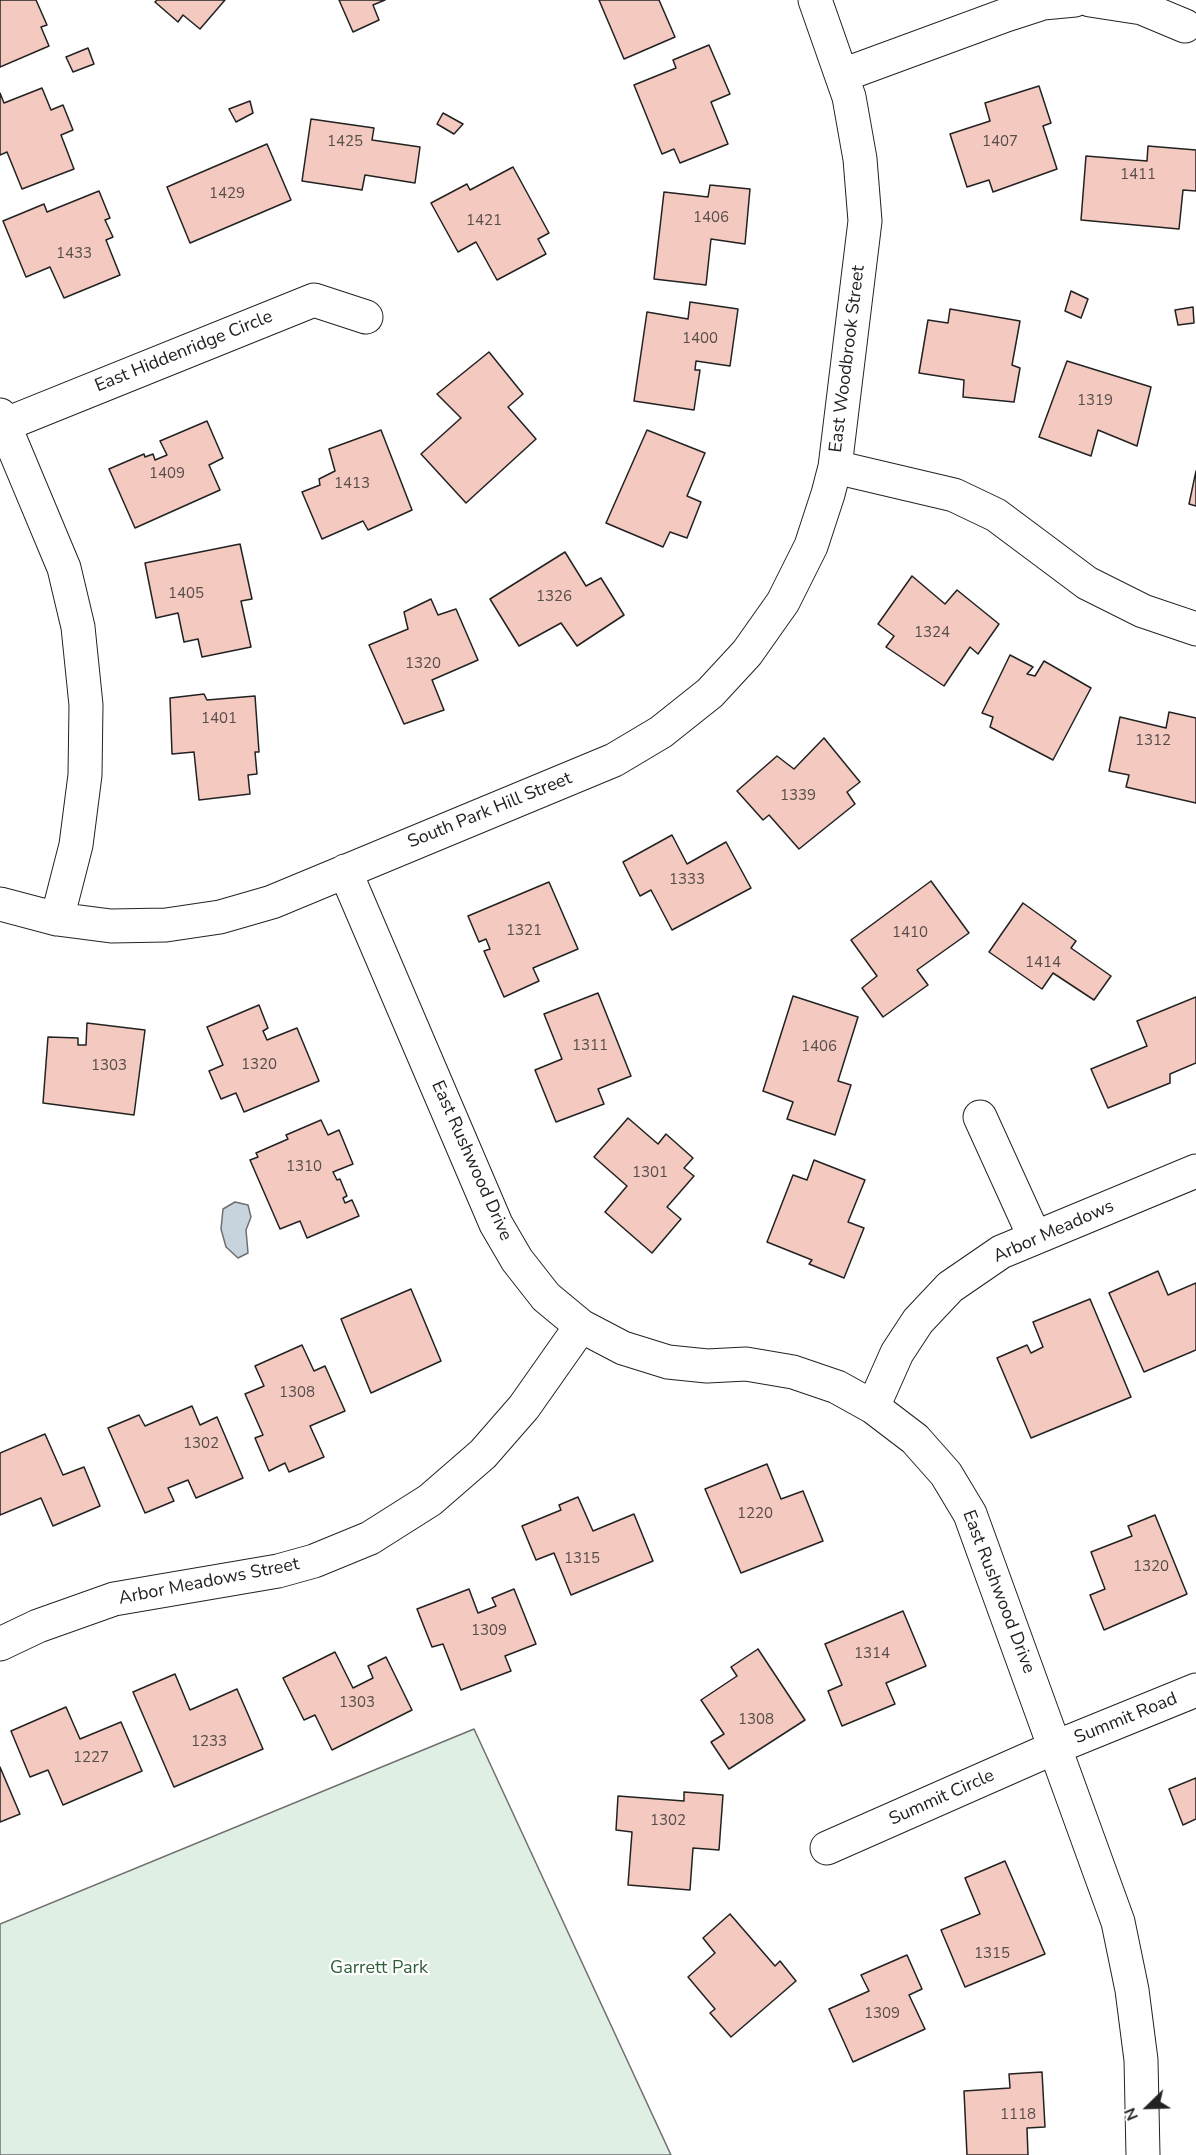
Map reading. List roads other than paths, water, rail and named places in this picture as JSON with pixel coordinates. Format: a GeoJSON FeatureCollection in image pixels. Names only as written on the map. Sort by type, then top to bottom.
{"type":"FeatureCollection","features":[{"type":"Feature","properties":{"kind":"street","name":"East Woodbrook Street"},"geometry":{"type":"LineString","coordinates":[[815,0],[843,75],[860,159],[865,221],[835,467],[954,495],[996,515],[1087,583],[1143,611],[1196,629]]}},
{"type":"Feature","properties":{"kind":"street"},"geometry":{"type":"LineString","coordinates":[[843,75],[1043,3],[1075,0]]}},
{"type":"Feature","properties":{"kind":"street"},"geometry":{"type":"LineString","coordinates":[[1090,0],[1142,8],[1185,26]]}},
{"type":"Feature","properties":{"kind":"street","name":"East Hiddenridge Circle"},"geometry":{"type":"LineString","coordinates":[[2,420],[314,300],[366,317]]}},
{"type":"Feature","properties":{"kind":"street"},"geometry":{"type":"LineString","coordinates":[[2,420],[64,568],[78,627],[86,705],[85,775],[76,845],[57,919]]}},
{"type":"Feature","properties":{"kind":"street","name":"South Park Hill Street"},"geometry":{"type":"LineString","coordinates":[[0,904],[57,919],[111,926],[166,926],[220,917],[272,902],[614,760],[661,732],[710,693],[747,653],[783,602],[811,546],[835,467]]}},
{"type":"Feature","properties":{"kind":"street","name":"East Rushwood Drive"},"geometry":{"type":"LineString","coordinates":[[345,871],[496,1224],[517,1260],[546,1296],[581,1326],[623,1348],[668,1362],[707,1366],[746,1364],[793,1372],[837,1387],[873,1407],[915,1439],[946,1474],[970,1514],[1118,1922],[1132,1990],[1141,2060],[1143,2155]]}},
{"type":"Feature","properties":{"kind":"street"},"geometry":{"type":"LineString","coordinates":[[980,1117],[1035,1238]]}},
{"type":"Feature","properties":{"kind":"street","name":"Arbor Meadows"},"geometry":{"type":"LineString","coordinates":[[873,1407],[897,1353],[918,1321],[950,1287],[1001,1252],[1196,1171]]}},
{"type":"Feature","properties":{"kind":"street","name":"Arbor Meadows Street"},"geometry":{"type":"LineString","coordinates":[[0,1644],[38,1626],[114,1599],[278,1571],[314,1562],[370,1538],[430,1500],[483,1454],[524,1407],[581,1326]]}},
{"type":"Feature","properties":{"kind":"street","name":"Summit Road"},"geometry":{"type":"LineString","coordinates":[[1056,1747],[1196,1690]]}},
{"type":"Feature","properties":{"kind":"street","name":"Summit Circle"},"geometry":{"type":"LineString","coordinates":[[827,1848],[1056,1747]]}},
{"type":"Feature","properties":{"kind":"park label","name":"Garrett Park"},"geometry":{"type":"Point","coordinates":[379,1969]}}]}
